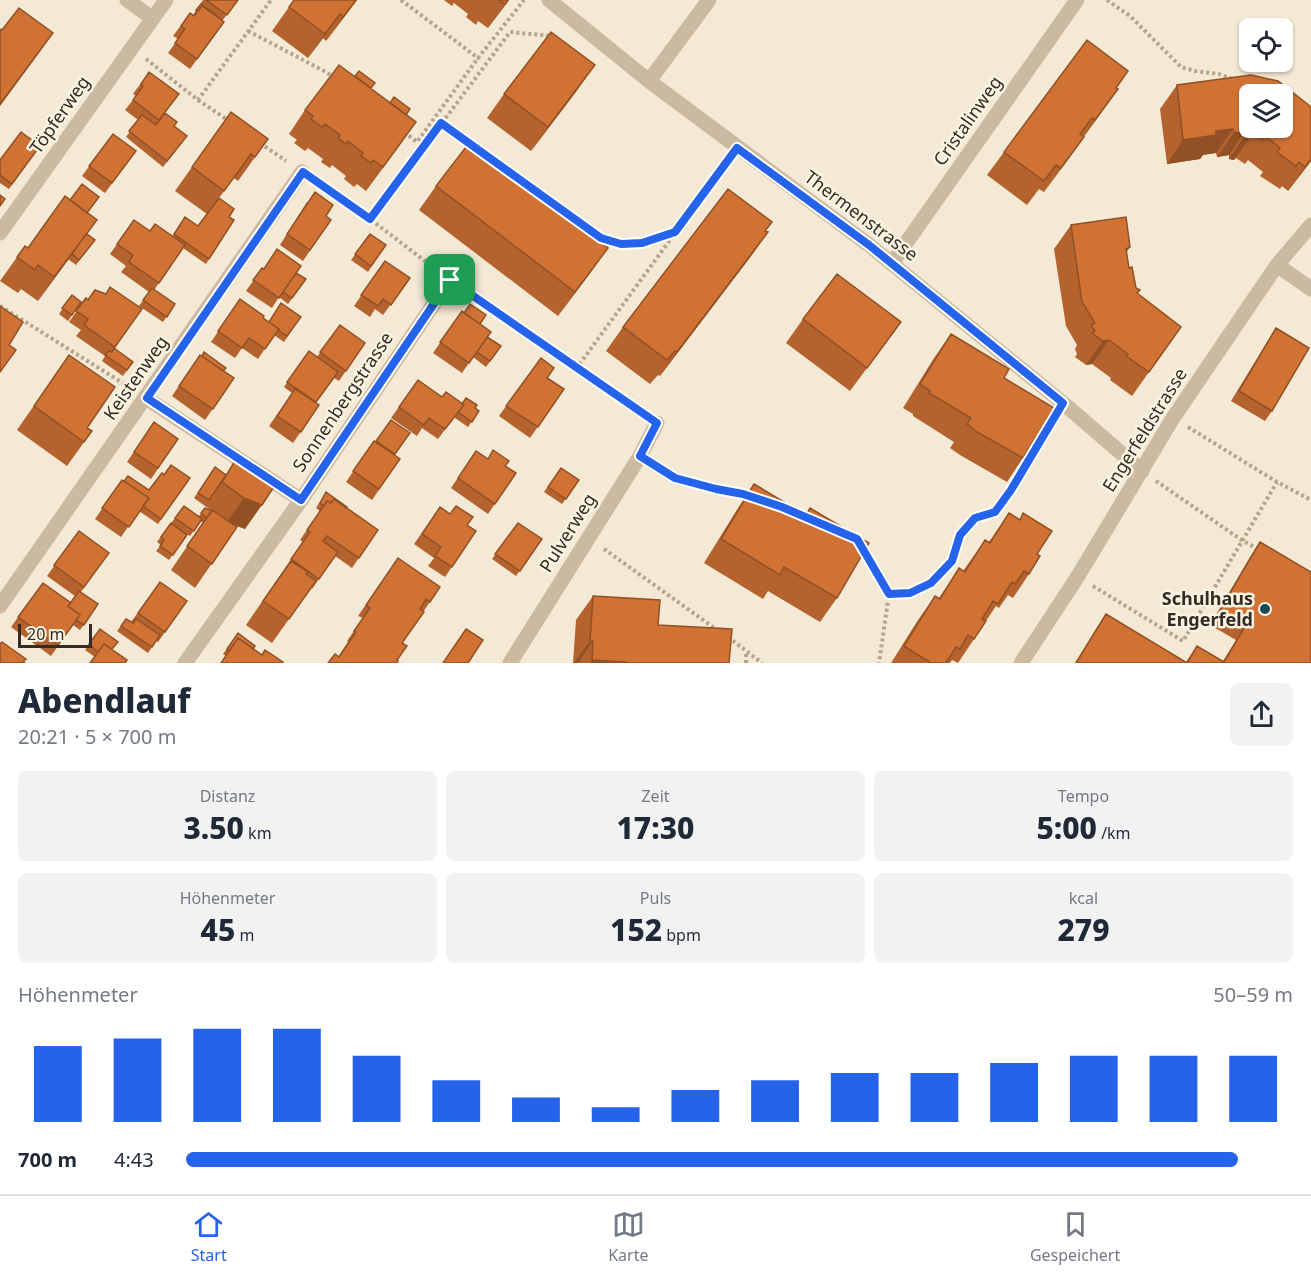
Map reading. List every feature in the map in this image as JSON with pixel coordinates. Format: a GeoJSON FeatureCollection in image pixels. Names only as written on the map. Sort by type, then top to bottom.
{"type":"FeatureCollection","features":[{"type":"Feature","properties":{"kind":"street"},"geometry":{"type":"LineString","coordinates":[[127,0],[152,18]]}},
{"type":"Feature","properties":{"kind":"street","name":"Töpferweg"},"geometry":{"type":"LineString","coordinates":[[0,234],[166,0]]}},
{"type":"Feature","properties":{"kind":"street","name":"Thermenstrasse"},"geometry":{"type":"LineString","coordinates":[[549,0],[649,81],[892,263],[1142,471]]}},
{"type":"Feature","properties":{"kind":"street"},"geometry":{"type":"LineString","coordinates":[[649,81],[709,0]]}},
{"type":"Feature","properties":{"kind":"street","name":"Cristalinweg"},"geometry":{"type":"LineString","coordinates":[[892,263],[1077,0]]}},
{"type":"Feature","properties":{"kind":"street","name":"Keistenweg"},"geometry":{"type":"LineString","coordinates":[[0,606],[303,172]]}},
{"type":"Feature","properties":{"kind":"street","name":"Engerfeldstrasse"},"geometry":{"type":"LineString","coordinates":[[1021,663],[1078,576],[1173,418],[1277,265],[1311,225]]}},
{"type":"Feature","properties":{"kind":"street"},"geometry":{"type":"LineString","coordinates":[[1277,265],[1311,289]]}},
{"type":"Feature","properties":{"kind":"street","name":"Sonnenbergstrasse"},"geometry":{"type":"LineString","coordinates":[[185,663],[301,500],[450,280]]}},
{"type":"Feature","properties":{"kind":"street"},"geometry":{"type":"LineString","coordinates":[[147,398],[301,500]]}},
{"type":"Feature","properties":{"kind":"street","name":"Pulverweg"},"geometry":{"type":"LineString","coordinates":[[510,663],[640,456],[657,423]]}},
{"type":"Feature","properties":{"kind":"path"},"geometry":{"type":"LineString","coordinates":[[198,100],[271,0]]}},
{"type":"Feature","properties":{"kind":"path"},"geometry":{"type":"LineString","coordinates":[[401,0],[478,58]]}},
{"type":"Feature","properties":{"kind":"path"},"geometry":{"type":"LineString","coordinates":[[399,128],[417,142],[478,58],[524,0]]}},
{"type":"Feature","properties":{"kind":"path"},"geometry":{"type":"LineString","coordinates":[[1107,0],[1130,16],[1181,67],[1219,74],[1234,80]]}},
{"type":"Feature","properties":{"kind":"path"},"geometry":{"type":"LineString","coordinates":[[248,30],[335,79]]}},
{"type":"Feature","properties":{"kind":"path"},"geometry":{"type":"LineString","coordinates":[[370,219],[510,32],[554,36]]}},
{"type":"Feature","properties":{"kind":"path"},"geometry":{"type":"LineString","coordinates":[[131,47],[198,100],[236,126]]}},
{"type":"Feature","properties":{"kind":"path"},"geometry":{"type":"LineString","coordinates":[[441,123],[507,171]]}},
{"type":"Feature","properties":{"kind":"path"},"geometry":{"type":"LineString","coordinates":[[255,139],[370,219],[450,280],[657,423]]}},
{"type":"Feature","properties":{"kind":"path"},"geometry":{"type":"LineString","coordinates":[[576,369],[737,148]]}},
{"type":"Feature","properties":{"kind":"path"},"geometry":{"type":"LineString","coordinates":[[573,218],[601,238],[621,244],[642,243],[675,232]]}},
{"type":"Feature","properties":{"kind":"path"},"geometry":{"type":"LineString","coordinates":[[0,306],[147,398]]}},
{"type":"Feature","properties":{"kind":"path"},"geometry":{"type":"LineString","coordinates":[[889,594],[910,593],[931,583],[952,561],[960,535],[975,518],[995,512],[1011,490],[1063,403]]}},
{"type":"Feature","properties":{"kind":"path"},"geometry":{"type":"LineString","coordinates":[[1173,418],[1277,482],[1311,500]]}},
{"type":"Feature","properties":{"kind":"path"},"geometry":{"type":"LineString","coordinates":[[640,456],[675,478],[753,497]]}},
{"type":"Feature","properties":{"kind":"path"},"geometry":{"type":"LineString","coordinates":[[1142,471],[1243,541],[1263,551]]}},
{"type":"Feature","properties":{"kind":"path"},"geometry":{"type":"LineString","coordinates":[[1078,576],[1183,642],[1277,482]]}},
{"type":"Feature","properties":{"kind":"path"},"geometry":{"type":"LineString","coordinates":[[588,538],[762,663]]}},
{"type":"Feature","properties":{"kind":"path"},"geometry":{"type":"LineString","coordinates":[[862,549],[889,594],[879,663]]}},
{"type":"Feature","properties":{"kind":"path"},"geometry":{"type":"LineString","coordinates":[[746,650],[746,663]]}},
{"type":"Feature","properties":{"kind":"building"},"geometry":{"type":"Polygon","coordinates":[[[206,0],[238,0],[227,15],[206,0]]]}},
{"type":"Feature","properties":{"kind":"building"},"geometry":{"type":"Polygon","coordinates":[[[294,0],[356,0],[343,17],[340,14],[325,34],[289,7],[294,0]]]}},
{"type":"Feature","properties":{"kind":"building"},"geometry":{"type":"Polygon","coordinates":[[[201,4],[216,16],[202,6],[198,11],[196,10],[201,4]]]}},
{"type":"Feature","properties":{"kind":"building"},"geometry":{"type":"Polygon","coordinates":[[[202,6],[224,22],[197,59],[175,43],[185,29],[181,26],[190,13],[194,16],[202,6]]]}},
{"type":"Feature","properties":{"kind":"building"},"geometry":{"type":"Polygon","coordinates":[[[19,8],[53,33],[0,104],[0,29],[2,30],[19,8]]]}},
{"type":"Feature","properties":{"kind":"building"},"geometry":{"type":"Polygon","coordinates":[[[551,32],[595,65],[548,127],[504,94],[551,32]]]}},
{"type":"Feature","properties":{"kind":"building"},"geometry":{"type":"Polygon","coordinates":[[[1087,40],[1128,71],[1095,120],[1092,118],[1080,134],[1084,137],[1061,168],[1056,165],[1044,181],[1004,152],[1087,40]]]}},
{"type":"Feature","properties":{"kind":"building"},"geometry":{"type":"Polygon","coordinates":[[[339,65],[416,122],[383,167],[361,156],[363,153],[348,141],[346,144],[338,138],[340,135],[325,124],[322,127],[311,119],[313,116],[305,110],[339,65]]]}},
{"type":"Feature","properties":{"kind":"building"},"geometry":{"type":"Polygon","coordinates":[[[359,71],[375,83],[371,88],[355,76],[359,71]]]}},
{"type":"Feature","properties":{"kind":"building"},"geometry":{"type":"Polygon","coordinates":[[[149,72],[179,94],[159,120],[133,100],[149,72]]]}},
{"type":"Feature","properties":{"kind":"building"},"geometry":{"type":"Polygon","coordinates":[[[1251,75],[1278,81],[1282,84],[1239,84],[1239,132],[1234,133],[1233,129],[1216,131],[1216,135],[1183,140],[1177,85],[1251,75]]]}},
{"type":"Feature","properties":{"kind":"building"},"geometry":{"type":"Polygon","coordinates":[[[1293,93],[1311,107],[1311,159],[1305,167],[1299,162],[1296,166],[1277,152],[1280,148],[1268,138],[1293,138],[1293,93]]]}},
{"type":"Feature","properties":{"kind":"building"},"geometry":{"type":"Polygon","coordinates":[[[394,97],[410,109],[406,115],[390,103],[394,97]]]}},
{"type":"Feature","properties":{"kind":"building"},"geometry":{"type":"Polygon","coordinates":[[[231,112],[268,139],[255,157],[251,154],[224,191],[192,167],[231,112]]]}},
{"type":"Feature","properties":{"kind":"building"},"geometry":{"type":"Polygon","coordinates":[[[165,113],[177,122],[174,126],[187,136],[167,161],[129,131],[142,115],[156,125],[165,113]]]}},
{"type":"Feature","properties":{"kind":"building"},"geometry":{"type":"Polygon","coordinates":[[[21,132],[40,146],[12,184],[0,175],[0,160],[21,132]]]}},
{"type":"Feature","properties":{"kind":"building"},"geometry":{"type":"Polygon","coordinates":[[[113,134],[136,151],[112,183],[89,166],[113,134]]]}},
{"type":"Feature","properties":{"kind":"building"},"geometry":{"type":"Polygon","coordinates":[[[469,143],[500,167],[502,164],[578,221],[576,224],[608,248],[575,292],[436,186],[469,143]]]}},
{"type":"Feature","properties":{"kind":"building"},"geometry":{"type":"Polygon","coordinates":[[[82,184],[99,197],[87,213],[70,200],[82,184]]]}},
{"type":"Feature","properties":{"kind":"building"},"geometry":{"type":"Polygon","coordinates":[[[728,189],[772,222],[765,231],[768,232],[677,352],[675,351],[667,360],[623,327],[728,189]]]}},
{"type":"Feature","properties":{"kind":"building"},"geometry":{"type":"Polygon","coordinates":[[[315,192],[333,205],[326,216],[331,220],[310,250],[287,234],[315,192]]]}},
{"type":"Feature","properties":{"kind":"building"},"geometry":{"type":"Polygon","coordinates":[[[0,195],[5,199],[0,206],[0,195]]]}},
{"type":"Feature","properties":{"kind":"building"},"geometry":{"type":"Polygon","coordinates":[[[65,196],[97,220],[54,277],[38,265],[35,270],[17,257],[25,246],[28,248],[65,196]]]}},
{"type":"Feature","properties":{"kind":"building"},"geometry":{"type":"Polygon","coordinates":[[[219,198],[234,209],[229,217],[234,220],[209,259],[174,234],[185,217],[198,226],[219,198]]]}},
{"type":"Feature","properties":{"kind":"building"},"geometry":{"type":"Polygon","coordinates":[[[1126,217],[1130,247],[1126,249],[1129,268],[1132,267],[1136,288],[1140,290],[1137,293],[1181,327],[1149,372],[1126,356],[1128,354],[1109,340],[1103,341],[1092,333],[1095,331],[1091,325],[1095,323],[1082,302],[1071,225],[1126,217]]]}},
{"type":"Feature","properties":{"kind":"building"},"geometry":{"type":"Polygon","coordinates":[[[134,220],[150,231],[155,224],[185,245],[159,283],[129,262],[133,255],[117,244],[134,220]]]}},
{"type":"Feature","properties":{"kind":"building"},"geometry":{"type":"Polygon","coordinates":[[[86,234],[95,240],[79,260],[72,254],[86,234]]]}},
{"type":"Feature","properties":{"kind":"building"},"geometry":{"type":"Polygon","coordinates":[[[370,234],[386,245],[371,266],[355,254],[370,234]]]}},
{"type":"Feature","properties":{"kind":"building"},"geometry":{"type":"Polygon","coordinates":[[[277,249],[301,266],[279,298],[253,280],[262,268],[264,269],[277,249]]]}},
{"type":"Feature","properties":{"kind":"building"},"geometry":{"type":"Polygon","coordinates":[[[385,261],[410,278],[391,305],[383,299],[378,306],[361,295],[385,261]]]}},
{"type":"Feature","properties":{"kind":"building"},"geometry":{"type":"Polygon","coordinates":[[[296,273],[306,279],[292,298],[283,292],[296,273]]]}},
{"type":"Feature","properties":{"kind":"building"},"geometry":{"type":"Polygon","coordinates":[[[837,274],[901,322],[867,368],[803,319],[837,274]]]}},
{"type":"Feature","properties":{"kind":"building"},"geometry":{"type":"Polygon","coordinates":[[[110,287],[142,309],[115,347],[84,325],[88,319],[76,311],[95,290],[106,294],[110,287]]]}},
{"type":"Feature","properties":{"kind":"building"},"geometry":{"type":"Polygon","coordinates":[[[152,288],[175,304],[167,317],[143,300],[152,288]]]}},
{"type":"Feature","properties":{"kind":"building"},"geometry":{"type":"Polygon","coordinates":[[[72,295],[81,302],[72,315],[62,308],[72,295]]]}},
{"type":"Feature","properties":{"kind":"building"},"geometry":{"type":"Polygon","coordinates":[[[240,299],[279,329],[265,349],[249,338],[242,348],[218,331],[240,299]]]}},
{"type":"Feature","properties":{"kind":"building"},"geometry":{"type":"Polygon","coordinates":[[[281,303],[301,317],[287,336],[269,322],[281,303]]]}},
{"type":"Feature","properties":{"kind":"building"},"geometry":{"type":"Polygon","coordinates":[[[470,304],[486,315],[480,324],[464,313],[470,304]]]}},
{"type":"Feature","properties":{"kind":"building"},"geometry":{"type":"Polygon","coordinates":[[[0,306],[23,322],[9,345],[16,350],[0,372],[0,306]]]}},
{"type":"Feature","properties":{"kind":"building"},"geometry":{"type":"Polygon","coordinates":[[[462,311],[491,332],[469,363],[440,342],[462,311]]]}},
{"type":"Feature","properties":{"kind":"building"},"geometry":{"type":"Polygon","coordinates":[[[340,325],[365,343],[346,371],[320,352],[340,325]]]}},
{"type":"Feature","properties":{"kind":"building"},"geometry":{"type":"Polygon","coordinates":[[[1276,328],[1309,348],[1272,411],[1239,391],[1276,328]]]}},
{"type":"Feature","properties":{"kind":"building"},"geometry":{"type":"Polygon","coordinates":[[[951,334],[1009,369],[1004,378],[1054,408],[1023,458],[977,432],[967,424],[971,418],[929,393],[930,391],[920,384],[951,334]]]}},
{"type":"Feature","properties":{"kind":"building"},"geometry":{"type":"Polygon","coordinates":[[[487,337],[501,346],[490,361],[477,352],[487,337]]]}},
{"type":"Feature","properties":{"kind":"building"},"geometry":{"type":"Polygon","coordinates":[[[114,348],[133,362],[127,370],[105,355],[109,351],[112,352],[114,348]]]}},
{"type":"Feature","properties":{"kind":"building"},"geometry":{"type":"Polygon","coordinates":[[[309,351],[338,372],[316,402],[287,382],[309,351]]]}},
{"type":"Feature","properties":{"kind":"building"},"geometry":{"type":"Polygon","coordinates":[[[204,352],[226,368],[223,371],[202,356],[204,352]]]}},
{"type":"Feature","properties":{"kind":"building"},"geometry":{"type":"Polygon","coordinates":[[[69,355],[115,387],[87,428],[92,431],[84,442],[34,406],[69,355]]]}},
{"type":"Feature","properties":{"kind":"building"},"geometry":{"type":"Polygon","coordinates":[[[200,355],[234,378],[213,409],[179,386],[200,355]]]}},
{"type":"Feature","properties":{"kind":"building"},"geometry":{"type":"Polygon","coordinates":[[[541,358],[554,368],[547,378],[564,389],[538,427],[506,406],[541,358]]]}},
{"type":"Feature","properties":{"kind":"building"},"geometry":{"type":"Polygon","coordinates":[[[418,380],[442,397],[446,392],[464,405],[445,429],[429,418],[424,425],[399,407],[418,380]]]}},
{"type":"Feature","properties":{"kind":"building"},"geometry":{"type":"Polygon","coordinates":[[[295,389],[319,405],[301,432],[277,416],[295,389]]]}},
{"type":"Feature","properties":{"kind":"building"},"geometry":{"type":"Polygon","coordinates":[[[466,398],[477,405],[475,408],[479,411],[472,422],[458,412],[466,398]]]}},
{"type":"Feature","properties":{"kind":"building"},"geometry":{"type":"Polygon","coordinates":[[[391,420],[410,433],[395,454],[376,441],[391,420]]]}},
{"type":"Feature","properties":{"kind":"building"},"geometry":{"type":"Polygon","coordinates":[[[154,422],[178,439],[158,468],[134,452],[154,422]]]}},
{"type":"Feature","properties":{"kind":"building"},"geometry":{"type":"Polygon","coordinates":[[[374,441],[400,459],[379,489],[353,471],[374,441]]]}},
{"type":"Feature","properties":{"kind":"building"},"geometry":{"type":"Polygon","coordinates":[[[493,450],[509,461],[505,466],[516,473],[495,504],[458,478],[476,451],[488,459],[493,450]]]}},
{"type":"Feature","properties":{"kind":"building"},"geometry":{"type":"Polygon","coordinates":[[[238,456],[277,482],[262,505],[244,498],[222,482],[238,456]]]}},
{"type":"Feature","properties":{"kind":"building"},"geometry":{"type":"Polygon","coordinates":[[[171,465],[190,478],[161,519],[143,506],[149,498],[124,481],[128,476],[149,490],[171,465]]]}},
{"type":"Feature","properties":{"kind":"building"},"geometry":{"type":"Polygon","coordinates":[[[215,467],[226,475],[209,500],[198,493],[215,467]]]}},
{"type":"Feature","properties":{"kind":"building"},"geometry":{"type":"Polygon","coordinates":[[[561,468],[579,480],[566,499],[548,487],[561,468]]]}},
{"type":"Feature","properties":{"kind":"building"},"geometry":{"type":"Polygon","coordinates":[[[122,480],[149,498],[129,527],[102,508],[122,480]]]}},
{"type":"Feature","properties":{"kind":"building"},"geometry":{"type":"Polygon","coordinates":[[[754,484],[806,515],[810,508],[869,543],[837,598],[784,567],[780,575],[721,539],[754,484]]]}},
{"type":"Feature","properties":{"kind":"building"},"geometry":{"type":"Polygon","coordinates":[[[326,492],[347,507],[334,499],[331,503],[327,501],[324,506],[320,503],[326,492]]]}},
{"type":"Feature","properties":{"kind":"building"},"geometry":{"type":"Polygon","coordinates":[[[334,499],[378,530],[359,558],[327,536],[323,541],[338,552],[319,579],[291,559],[310,532],[307,530],[327,501],[331,503],[334,499]]]}},
{"type":"Feature","properties":{"kind":"building"},"geometry":{"type":"Polygon","coordinates":[[[184,506],[202,519],[194,531],[175,518],[184,506]]]}},
{"type":"Feature","properties":{"kind":"building"},"geometry":{"type":"Polygon","coordinates":[[[456,506],[473,517],[467,525],[476,531],[452,567],[435,556],[441,547],[422,534],[440,507],[450,514],[456,506]]]}},
{"type":"Feature","properties":{"kind":"building"},"geometry":{"type":"Polygon","coordinates":[[[205,508],[212,511],[207,518],[201,513],[205,508]]]}},
{"type":"Feature","properties":{"kind":"building"},"geometry":{"type":"Polygon","coordinates":[[[212,510],[237,527],[212,564],[187,546],[212,510]]]}},
{"type":"Feature","properties":{"kind":"building"},"geometry":{"type":"Polygon","coordinates":[[[1009,513],[1020,520],[1023,513],[1052,531],[1037,554],[1040,556],[1029,574],[1024,571],[1015,584],[1012,582],[998,604],[993,601],[982,619],[986,621],[974,639],[968,635],[960,649],[956,647],[946,663],[931,663],[904,646],[935,596],[940,599],[959,568],[965,572],[985,540],[990,543],[1009,513]]]}},
{"type":"Feature","properties":{"kind":"building"},"geometry":{"type":"Polygon","coordinates":[[[171,523],[187,535],[173,555],[160,546],[164,540],[161,537],[171,523]]]}},
{"type":"Feature","properties":{"kind":"building"},"geometry":{"type":"Polygon","coordinates":[[[518,523],[542,539],[520,571],[495,554],[518,523]]]}},
{"type":"Feature","properties":{"kind":"building"},"geometry":{"type":"Polygon","coordinates":[[[79,531],[109,553],[84,587],[54,565],[79,531]]]}},
{"type":"Feature","properties":{"kind":"building","name":"Schulhaus Engerfeld"},"geometry":{"type":"Polygon","coordinates":[[[1260,542],[1311,572],[1311,663],[1187,663],[1197,646],[1224,662],[1246,625],[1220,610],[1260,542]]]}},
{"type":"Feature","properties":{"kind":"building"},"geometry":{"type":"Polygon","coordinates":[[[398,558],[440,587],[430,602],[426,599],[420,609],[424,612],[402,643],[407,646],[397,663],[328,663],[335,654],[339,657],[356,632],[354,631],[370,608],[366,605],[398,558]]]}},
{"type":"Feature","properties":{"kind":"building"},"geometry":{"type":"Polygon","coordinates":[[[291,561],[308,572],[306,574],[316,581],[289,619],[263,601],[291,561]]]}},
{"type":"Feature","properties":{"kind":"building"},"geometry":{"type":"Polygon","coordinates":[[[160,582],[187,601],[165,632],[138,613],[160,582]]]}},
{"type":"Feature","properties":{"kind":"building"},"geometry":{"type":"Polygon","coordinates":[[[43,583],[71,603],[68,606],[80,615],[58,645],[18,617],[43,583]]]}},
{"type":"Feature","properties":{"kind":"building"},"geometry":{"type":"Polygon","coordinates":[[[79,591],[98,604],[84,625],[76,620],[80,615],[68,606],[79,591]]]}},
{"type":"Feature","properties":{"kind":"building"},"geometry":{"type":"Polygon","coordinates":[[[593,596],[660,600],[658,625],[732,629],[729,663],[626,663],[592,660],[593,641],[590,641],[593,596]]]}},
{"type":"Feature","properties":{"kind":"building"},"geometry":{"type":"Polygon","coordinates":[[[1106,614],[1187,663],[1076,663],[1106,614]]]}},
{"type":"Feature","properties":{"kind":"building"},"geometry":{"type":"Polygon","coordinates":[[[126,619],[133,623],[136,619],[160,635],[152,647],[121,626],[126,619]]]}},
{"type":"Feature","properties":{"kind":"building"},"geometry":{"type":"Polygon","coordinates":[[[100,629],[118,642],[112,649],[104,644],[98,652],[89,644],[100,629]]]}},
{"type":"Feature","properties":{"kind":"building"},"geometry":{"type":"Polygon","coordinates":[[[466,629],[483,640],[468,663],[443,663],[466,629]]]}},
{"type":"Feature","properties":{"kind":"building"},"geometry":{"type":"Polygon","coordinates":[[[238,633],[255,646],[253,649],[238,638],[230,650],[227,649],[238,633]]]}},
{"type":"Feature","properties":{"kind":"building"},"geometry":{"type":"Polygon","coordinates":[[[238,638],[262,655],[265,650],[283,662],[221,663],[238,638]]]}},
{"type":"Feature","properties":{"kind":"building"},"geometry":{"type":"Polygon","coordinates":[[[2,642],[26,659],[23,662],[25,663],[0,663],[0,644],[2,642]]]}},
{"type":"Feature","properties":{"kind":"building"},"geometry":{"type":"Polygon","coordinates":[[[104,644],[127,660],[125,663],[90,663],[104,644]]]}},
{"type":"Feature","properties":{"kind":"place","name":"Schulhaus Engerfeld"},"geometry":{"type":"Point","coordinates":[1265,609]}},
{"type":"Feature","properties":{"kind":"route"},"geometry":{"type":"LineString","coordinates":[[441,123],[601,238],[621,244],[642,243],[675,232],[737,148],[869,245],[1063,403],[1011,490],[995,512],[975,518],[960,535],[952,561],[931,583],[910,593],[889,594],[857,539],[782,507],[743,494],[675,478],[640,456],[657,423],[450,280],[301,500],[147,398],[303,172],[370,219],[441,123]]}}]}
